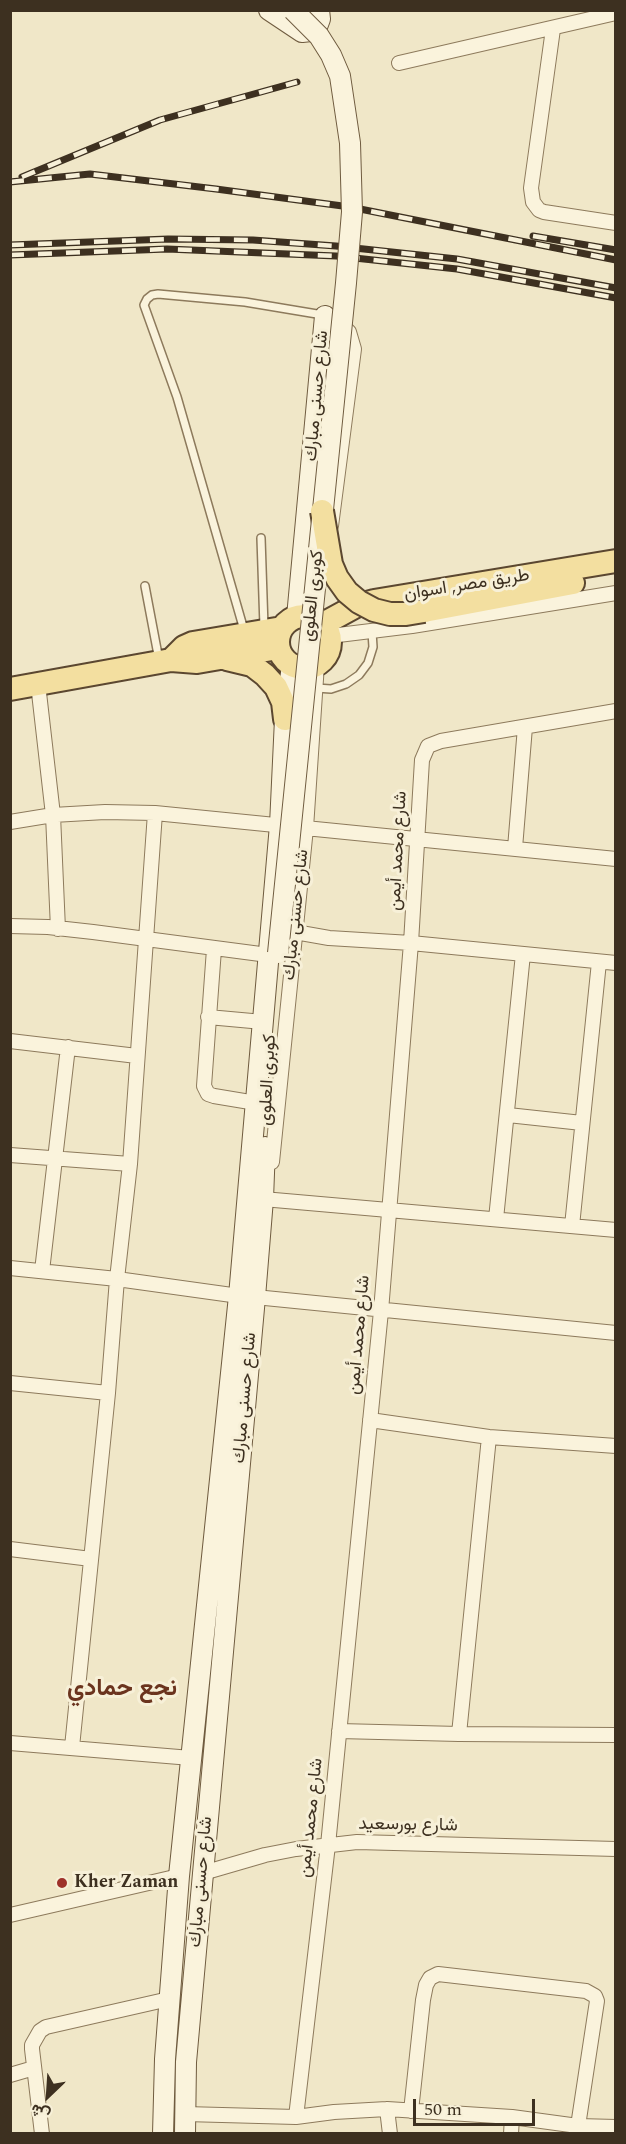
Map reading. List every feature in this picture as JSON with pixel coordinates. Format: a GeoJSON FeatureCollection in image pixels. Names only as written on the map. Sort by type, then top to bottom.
{"type":"FeatureCollection","features":[{"type":"Feature","properties":{"kind":"main road"},"geometry":{"type":"LineString","coordinates":[[269,10],[302,32],[317,27],[320,19],[319,10]]}},
{"type":"Feature","properties":{"kind":"main road","name":"كوبرى العلوى"},"geometry":{"type":"LineString","coordinates":[[263,1199],[273,954],[322,511],[352,212],[350,143],[340,76],[319,36],[293,10]]}},
{"type":"Feature","properties":{"kind":"main road","name":"شارع حسنى مبارك"},"geometry":{"type":"LineString","coordinates":[[185,2124],[186,2062],[203,1872],[247,1297],[256,1103],[263,1022],[273,954],[285,719],[286,637],[325,316]]}},
{"type":"Feature","properties":{"kind":"main road"},"geometry":{"type":"LineString","coordinates":[[322,511],[331,564],[337,578],[347,592],[359,602],[374,610],[390,614],[406,614],[615,576]]}},
{"type":"Feature","properties":{"kind":"main road","name":"طريق مصر, اسوان"},"geometry":{"type":"LineString","coordinates":[[10,689],[165,661],[197,662],[220,658],[286,637],[347,610],[374,601],[615,561]]}},
{"type":"Feature","properties":{"kind":"main road"},"geometry":{"type":"LineString","coordinates":[[286,637],[330,643],[327,655],[317,664],[305,668],[286,637]]}},
{"type":"Feature","properties":{"kind":"main road","name":"طريق مصر, اسوان"},"geometry":{"type":"LineString","coordinates":[[165,661],[193,643],[286,637]]}},
{"type":"Feature","properties":{"kind":"main road"},"geometry":{"type":"LineString","coordinates":[[220,658],[252,665],[265,675],[279,695],[285,719]]}},
{"type":"Feature","properties":{"kind":"main road","name":"شارع حسنى مبارك"},"geometry":{"type":"LineString","coordinates":[[163,2133],[169,1999],[191,1758],[247,1297],[263,1199]]}},
{"type":"Feature","properties":{"kind":"street"},"geometry":{"type":"LineString","coordinates":[[399,63],[615,13]]}},
{"type":"Feature","properties":{"kind":"street"},"geometry":{"type":"LineString","coordinates":[[553,29],[531,188],[533,202],[539,210],[544,212],[615,223]]}},
{"type":"Feature","properties":{"kind":"street","name":"شارع حسنى مبارك"},"geometry":{"type":"LineString","coordinates":[[286,637],[354,349],[349,332],[343,325],[325,316]]}},
{"type":"Feature","properties":{"kind":"street"},"geometry":{"type":"LineString","coordinates":[[286,637],[372,632],[615,592]]}},
{"type":"Feature","properties":{"kind":"street","name":"شارع حسنى مبارك"},"geometry":{"type":"LineString","coordinates":[[263,1199],[275,1143],[306,828],[317,664]]}},
{"type":"Feature","properties":{"kind":"street"},"geometry":{"type":"LineString","coordinates":[[38,684],[53,815],[58,928]]}},
{"type":"Feature","properties":{"kind":"street","name":"شارع محمد أيمن"},"geometry":{"type":"LineString","coordinates":[[296,2117],[328,1845],[381,1311],[411,943],[422,760],[428,746],[441,741],[615,711]]}},
{"type":"Feature","properties":{"kind":"street"},"geometry":{"type":"LineString","coordinates":[[515,848],[525,727]]}},
{"type":"Feature","properties":{"kind":"street"},"geometry":{"type":"LineString","coordinates":[[10,822],[53,815],[105,812],[155,813],[615,859],[615,844]]}},
{"type":"Feature","properties":{"kind":"street"},"geometry":{"type":"LineString","coordinates":[[72,1747],[130,1164],[155,813]]}},
{"type":"Feature","properties":{"kind":"street"},"geometry":{"type":"LineString","coordinates":[[10,926],[58,928],[214,949],[273,954]]}},
{"type":"Feature","properties":{"kind":"street"},"geometry":{"type":"LineString","coordinates":[[295,932],[329,938],[411,943],[615,963]]}},
{"type":"Feature","properties":{"kind":"street"},"geometry":{"type":"LineString","coordinates":[[214,949],[203,1079],[205,1090],[214,1096],[256,1103]]}},
{"type":"Feature","properties":{"kind":"street"},"geometry":{"type":"LineString","coordinates":[[496,1219],[523,954]]}},
{"type":"Feature","properties":{"kind":"street"},"geometry":{"type":"LineString","coordinates":[[572,1226],[599,962]]}},
{"type":"Feature","properties":{"kind":"street"},"geometry":{"type":"LineString","coordinates":[[208,1017],[263,1022]]}},
{"type":"Feature","properties":{"kind":"street"},"geometry":{"type":"LineString","coordinates":[[10,1041],[137,1056]]}},
{"type":"Feature","properties":{"kind":"street"},"geometry":{"type":"LineString","coordinates":[[42,1271],[53,1158],[68,1047]]}},
{"type":"Feature","properties":{"kind":"street"},"geometry":{"type":"LineString","coordinates":[[508,1115],[582,1123]]}},
{"type":"Feature","properties":{"kind":"street"},"geometry":{"type":"LineString","coordinates":[[10,1155],[130,1164]]}},
{"type":"Feature","properties":{"kind":"street"},"geometry":{"type":"LineString","coordinates":[[263,1199],[615,1230]]}},
{"type":"Feature","properties":{"kind":"street"},"geometry":{"type":"LineString","coordinates":[[10,1268],[117,1279],[247,1297],[615,1333]]}},
{"type":"Feature","properties":{"kind":"street"},"geometry":{"type":"LineString","coordinates":[[10,1383],[108,1393]]}},
{"type":"Feature","properties":{"kind":"street"},"geometry":{"type":"LineString","coordinates":[[370,1420],[489,1437],[615,1446]]}},
{"type":"Feature","properties":{"kind":"street"},"geometry":{"type":"LineString","coordinates":[[459,1734],[489,1437]]}},
{"type":"Feature","properties":{"kind":"street"},"geometry":{"type":"LineString","coordinates":[[10,1549],[91,1558]]}},
{"type":"Feature","properties":{"kind":"street"},"geometry":{"type":"LineString","coordinates":[[339,1731],[615,1735]]}},
{"type":"Feature","properties":{"kind":"street"},"geometry":{"type":"LineString","coordinates":[[10,1743],[191,1758]]}},
{"type":"Feature","properties":{"kind":"street","name":"شارع بورسعيد"},"geometry":{"type":"LineString","coordinates":[[203,1872],[265,1855],[357,1842],[615,1849]]}},
{"type":"Feature","properties":{"kind":"street"},"geometry":{"type":"LineString","coordinates":[[615,1844],[615,1849]]}},
{"type":"Feature","properties":{"kind":"street"},"geometry":{"type":"LineString","coordinates":[[10,1915],[179,1876]]}},
{"type":"Feature","properties":{"kind":"street"},"geometry":{"type":"LineString","coordinates":[[411,2111],[423,2000],[430,1978],[438,1974],[586,1991],[595,1996],[597,2001],[578,2126]]}},
{"type":"Feature","properties":{"kind":"street"},"geometry":{"type":"LineString","coordinates":[[42,2133],[32,2045],[40,2031],[46,2027],[169,1999]]}},
{"type":"Feature","properties":{"kind":"street"},"geometry":{"type":"LineString","coordinates":[[10,2075],[34,2068]]}},
{"type":"Feature","properties":{"kind":"street"},"geometry":{"type":"LineString","coordinates":[[387,2109],[390,2133]]}},
{"type":"Feature","properties":{"kind":"street"},"geometry":{"type":"LineString","coordinates":[[185,2124],[387,2109],[512,2117],[578,2126],[615,2127]]}},
{"type":"Feature","properties":{"kind":"street"},"geometry":{"type":"LineString","coordinates":[[511,2133],[512,2117]]}},
{"type":"Feature","properties":{"kind":"lane"},"geometry":{"type":"LineString","coordinates":[[286,637],[177,397],[144,305],[152,295],[158,294],[245,302],[325,316]]}},
{"type":"Feature","properties":{"kind":"lane"},"geometry":{"type":"LineString","coordinates":[[261,538],[286,637]]}},
{"type":"Feature","properties":{"kind":"lane"},"geometry":{"type":"LineString","coordinates":[[145,586],[165,661]]}},
{"type":"Feature","properties":{"kind":"lane"},"geometry":{"type":"LineString","coordinates":[[316,688],[339,687],[359,675],[371,655],[372,632]]}},
{"type":"Feature","properties":{"kind":"railway"},"geometry":{"type":"LineString","coordinates":[[22,177],[160,120],[297,82]]}},
{"type":"Feature","properties":{"kind":"railway"},"geometry":{"type":"LineString","coordinates":[[10,182],[90,174],[216,189],[350,207],[616,260]]}},
{"type":"Feature","properties":{"kind":"railway"},"geometry":{"type":"LineString","coordinates":[[533,236],[616,250]]}},
{"type":"Feature","properties":{"kind":"railway"},"geometry":{"type":"LineString","coordinates":[[10,245],[168,239],[253,240],[457,259],[616,288]]}},
{"type":"Feature","properties":{"kind":"railway"},"geometry":{"type":"LineString","coordinates":[[10,255],[167,249],[336,256],[457,269],[616,298]]}},
{"type":"Feature","properties":{"kind":"place","name":"Kher Zaman"},"geometry":{"type":"Point","coordinates":[62,1883]}},
{"type":"Feature","properties":{"kind":"district","name":"نجع حمادي"},"geometry":{"type":"Point","coordinates":[122,1690]}}]}
